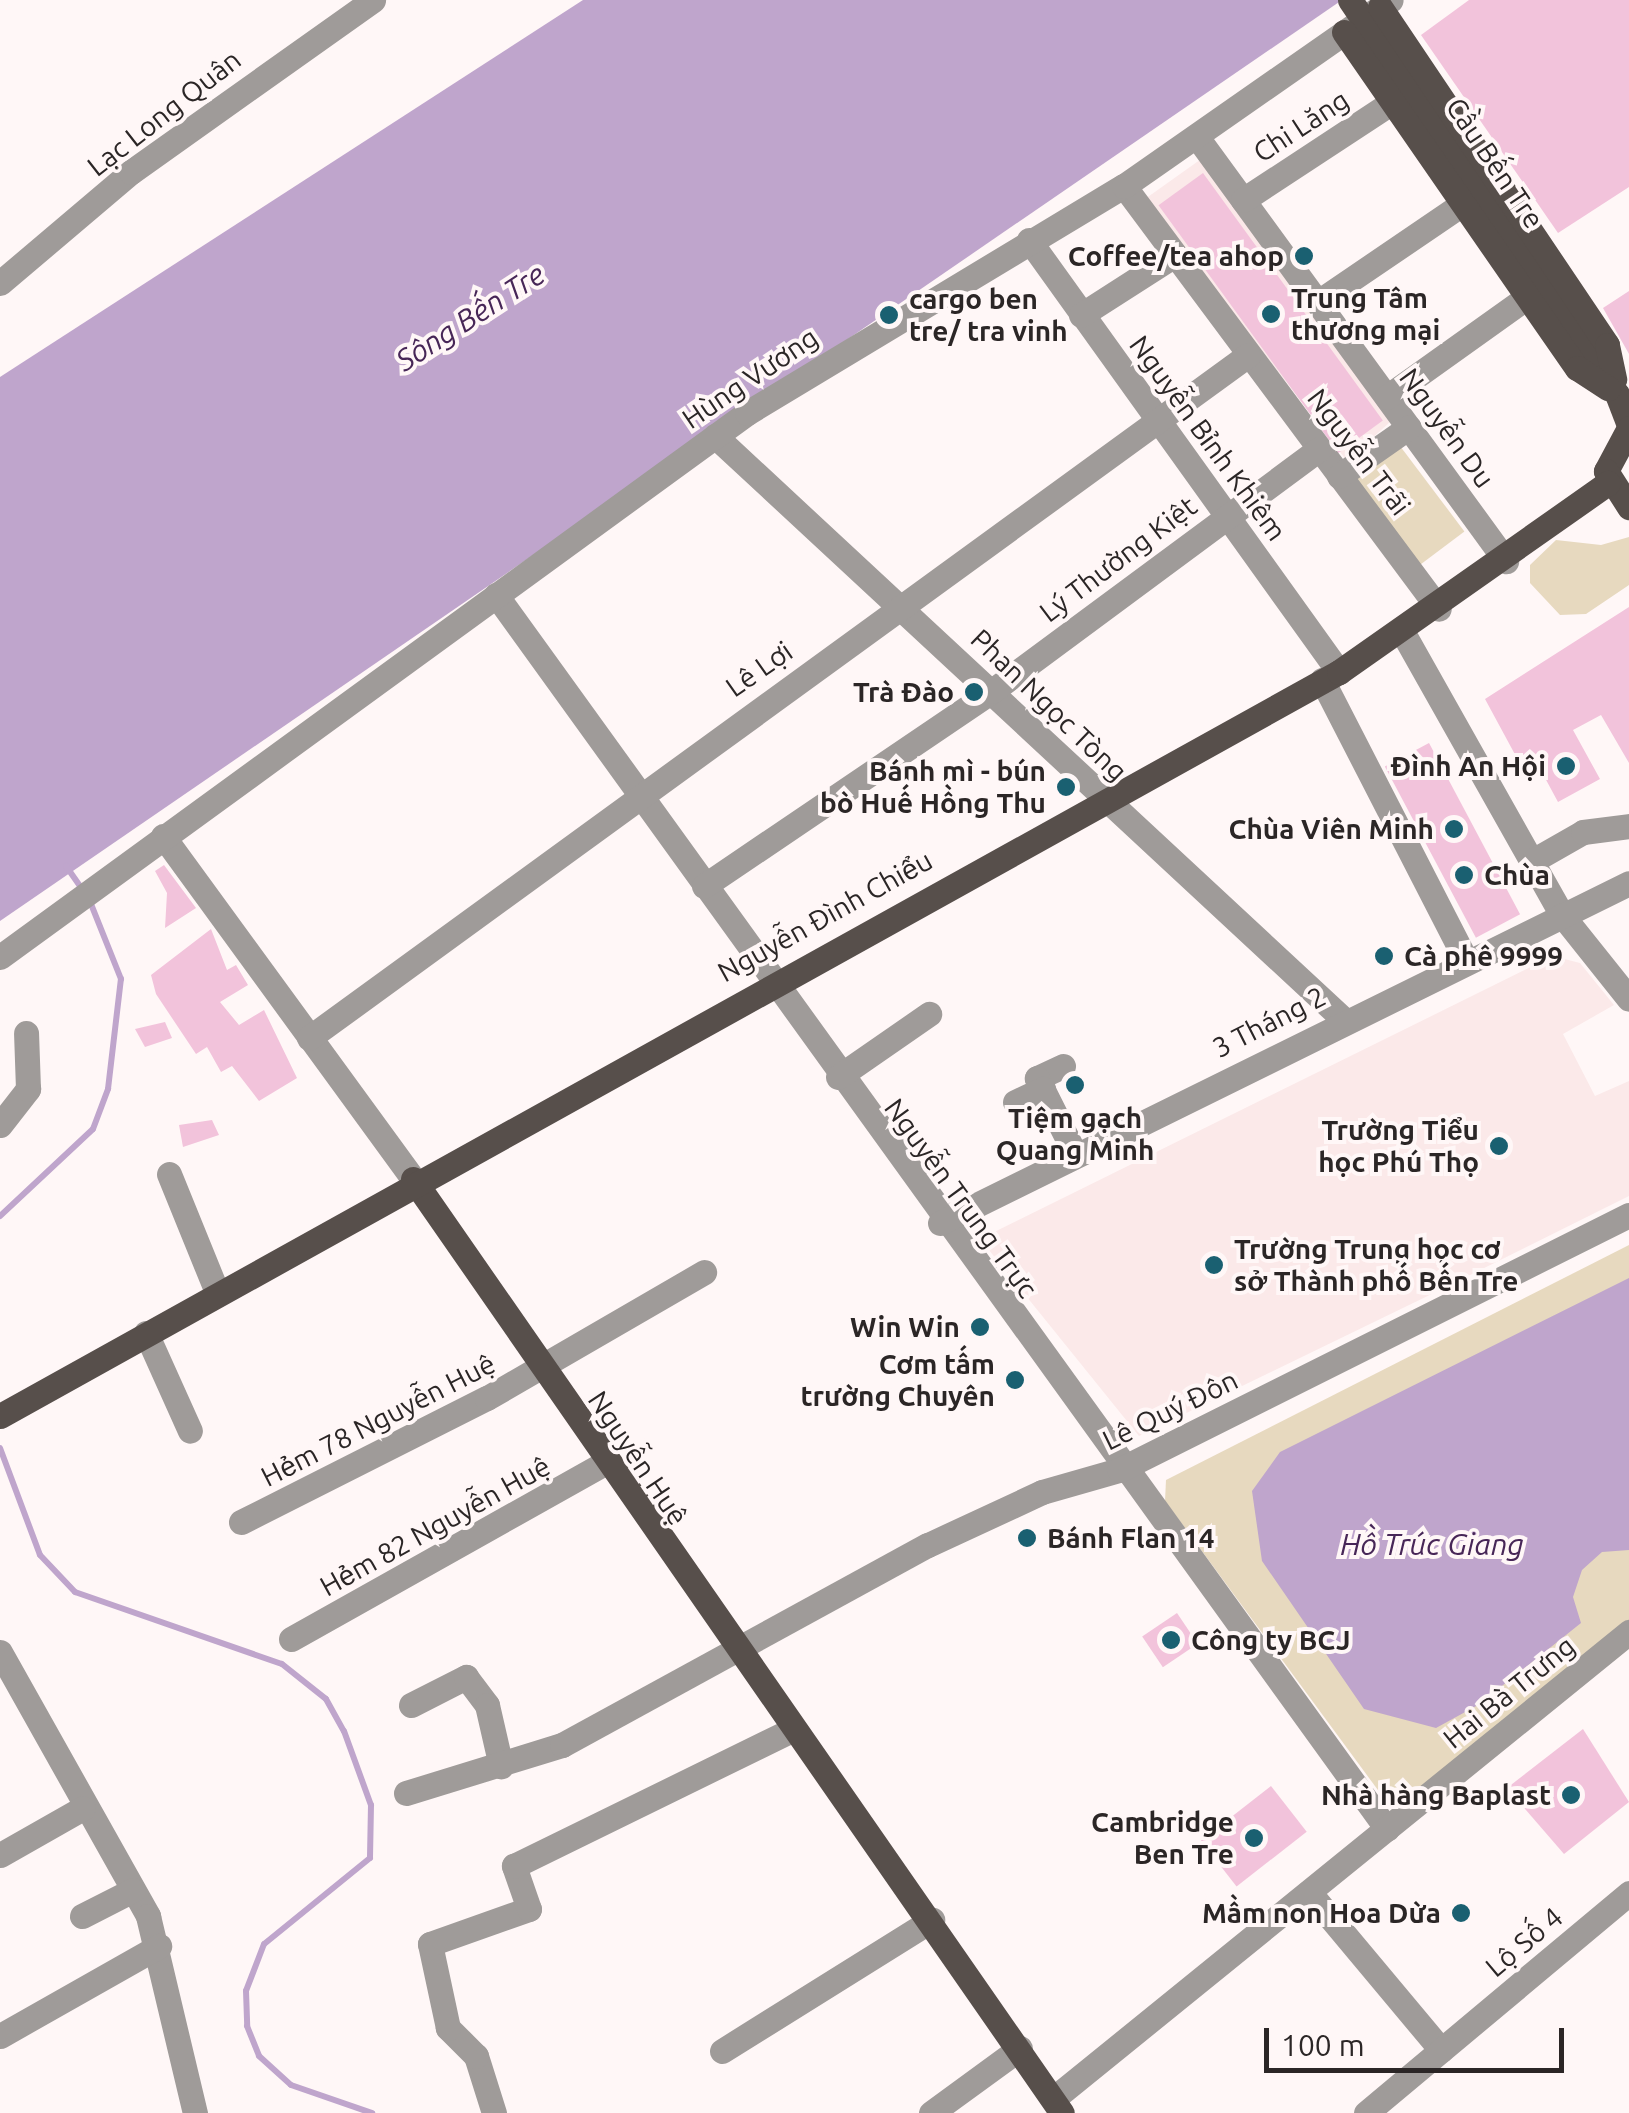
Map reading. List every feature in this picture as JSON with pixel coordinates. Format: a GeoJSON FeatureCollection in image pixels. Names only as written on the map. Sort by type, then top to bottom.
{"type":"FeatureCollection","features":[{"type":"Feature","properties":{"kind":"main road","name":"Cầu Bến Tre"},"geometry":{"type":"LineString","coordinates":[[1350,0],[1617,394]]}},
{"type":"Feature","properties":{"kind":"main road"},"geometry":{"type":"LineString","coordinates":[[1386,3],[1607,345],[1617,394],[1629,427],[1612,446],[1608,483],[1629,508]]}},
{"type":"Feature","properties":{"kind":"main road"},"geometry":{"type":"LineString","coordinates":[[1344,32],[1577,368],[1617,394]]}},
{"type":"Feature","properties":{"kind":"main road","name":"Nguyễn Đình Chiểu"},"geometry":{"type":"LineString","coordinates":[[0,1416],[413,1179],[1100,797],[1330,676],[1439,609],[1608,483]]}},
{"type":"Feature","properties":{"kind":"main road","name":"Nguyễn Huệ"},"geometry":{"type":"LineString","coordinates":[[413,1179],[790,1731],[932,1920],[1058,2106]]}},
{"type":"Feature","properties":{"kind":"street","name":"Lạc Long Quân"},"geometry":{"type":"LineString","coordinates":[[0,283],[131,172],[373,0]]}},
{"type":"Feature","properties":{"kind":"street","name":"Hùng Vương"},"geometry":{"type":"LineString","coordinates":[[4,955],[715,436],[1029,240],[1124,186],[1386,3]]}},
{"type":"Feature","properties":{"kind":"street","name":"Chi Lăng"},"geometry":{"type":"LineString","coordinates":[[1244,200],[1392,102]]}},
{"type":"Feature","properties":{"kind":"street","name":"Nguyễn Du"},"geometry":{"type":"LineString","coordinates":[[1197,136],[1506,561]]}},
{"type":"Feature","properties":{"kind":"street","name":"Nguyễn Trãi"},"geometry":{"type":"LineString","coordinates":[[1124,186],[1439,609]]}},
{"type":"Feature","properties":{"kind":"street"},"geometry":{"type":"LineString","coordinates":[[1318,302],[1462,204]]}},
{"type":"Feature","properties":{"kind":"street","name":"Nguyễn Bỉnh Khiêm"},"geometry":{"type":"LineString","coordinates":[[1029,240],[1227,516],[1330,676],[1466,960]]}},
{"type":"Feature","properties":{"kind":"street"},"geometry":{"type":"LineString","coordinates":[[1082,315],[1173,256]]}},
{"type":"Feature","properties":{"kind":"street"},"geometry":{"type":"LineString","coordinates":[[1388,397],[1526,298]]}},
{"type":"Feature","properties":{"kind":"street","name":"Lê Lợi"},"geometry":{"type":"LineString","coordinates":[[310,1038],[636,793],[901,605],[1154,418],[1248,355]]}},
{"type":"Feature","properties":{"kind":"street"},"geometry":{"type":"LineString","coordinates":[[1339,476],[1409,427]]}},
{"type":"Feature","properties":{"kind":"street","name":"Phan Ngọc Tòng"},"geometry":{"type":"LineString","coordinates":[[715,436],[1342,1018]]}},
{"type":"Feature","properties":{"kind":"street","name":"Lý Thường Kiệt"},"geometry":{"type":"LineString","coordinates":[[704,886],[992,690],[1319,449]]}},
{"type":"Feature","properties":{"kind":"street","name":"Nguyễn Trung Trực"},"geometry":{"type":"LineString","coordinates":[[496,595],[940,1223],[1386,1829]]}},
{"type":"Feature","properties":{"kind":"street"},"geometry":{"type":"LineString","coordinates":[[1403,633],[1562,915],[1629,999]]}},
{"type":"Feature","properties":{"kind":"street"},"geometry":{"type":"LineString","coordinates":[[1534,860],[1584,832],[1629,826]]}},
{"type":"Feature","properties":{"kind":"street","name":"Nguyễn Huệ"},"geometry":{"type":"LineString","coordinates":[[155,843],[310,1038],[413,1179]]}},
{"type":"Feature","properties":{"kind":"street","name":"3 Tháng 2"},"geometry":{"type":"LineString","coordinates":[[940,1223],[1342,1018],[1629,883]]}},
{"type":"Feature","properties":{"kind":"street"},"geometry":{"type":"LineString","coordinates":[[838,1077],[929,1014]]}},
{"type":"Feature","properties":{"kind":"street"},"geometry":{"type":"LineString","coordinates":[[0,1125],[28,1089],[26,1033]]}},
{"type":"Feature","properties":{"kind":"street"},"geometry":{"type":"LineString","coordinates":[[1063,1066],[1037,1078],[1075,1154]]}},
{"type":"Feature","properties":{"kind":"street"},"geometry":{"type":"LineString","coordinates":[[1015,1102],[1043,1089]]}},
{"type":"Feature","properties":{"kind":"street"},"geometry":{"type":"LineString","coordinates":[[169,1174],[217,1292]]}},
{"type":"Feature","properties":{"kind":"street","name":"Lê Quý Đôn"},"geometry":{"type":"LineString","coordinates":[[406,1792],[458,1769],[501,1766],[738,1656],[928,1545],[1042,1492],[1119,1470],[1629,1216]]}},
{"type":"Feature","properties":{"kind":"street","name":"Hẻm 78 Nguyễn Huệ"},"geometry":{"type":"LineString","coordinates":[[241,1522],[541,1369],[704,1272]]}},
{"type":"Feature","properties":{"kind":"street"},"geometry":{"type":"LineString","coordinates":[[146,1333],[190,1431]]}},
{"type":"Feature","properties":{"kind":"street","name":"Hẻm 82 Nguyễn Huệ"},"geometry":{"type":"LineString","coordinates":[[291,1638],[606,1463]]}},
{"type":"Feature","properties":{"kind":"street","name":"Hai Bà Trưng"},"geometry":{"type":"LineString","coordinates":[[1058,2106],[1310,1892],[1629,1632]]}},
{"type":"Feature","properties":{"kind":"street"},"geometry":{"type":"LineString","coordinates":[[0,1652],[83,1808],[133,1890],[159,1946],[194,2113]]}},
{"type":"Feature","properties":{"kind":"street"},"geometry":{"type":"LineString","coordinates":[[412,1705],[466,1677],[487,1705],[501,1766]]}},
{"type":"Feature","properties":{"kind":"street"},"geometry":{"type":"LineString","coordinates":[[494,2113],[476,2056],[448,2028],[430,1944],[529,1910],[514,1866],[790,1731]]}},
{"type":"Feature","properties":{"kind":"street"},"geometry":{"type":"LineString","coordinates":[[0,1855],[83,1808]]}},
{"type":"Feature","properties":{"kind":"street"},"geometry":{"type":"LineString","coordinates":[[82,1916],[133,1890]]}},
{"type":"Feature","properties":{"kind":"street"},"geometry":{"type":"LineString","coordinates":[[1310,1892],[1442,2050]]}},
{"type":"Feature","properties":{"kind":"street","name":"Lộ Số 4"},"geometry":{"type":"LineString","coordinates":[[1366,2113],[1629,1894]]}},
{"type":"Feature","properties":{"kind":"street"},"geometry":{"type":"LineString","coordinates":[[722,2051],[932,1920]]}},
{"type":"Feature","properties":{"kind":"street"},"geometry":{"type":"LineString","coordinates":[[0,2036],[159,1946]]}},
{"type":"Feature","properties":{"kind":"street"},"geometry":{"type":"LineString","coordinates":[[931,2113],[1020,2048]]}},
{"type":"Feature","properties":{"kind":"shaded area","name":"Trung Tâm thương mại"},"geometry":{"type":"Polygon","coordinates":[[[1204,157],[1390,422],[1347,461],[1145,199],[1204,157]]]}},
{"type":"Feature","properties":{"kind":"shaded area"},"geometry":{"type":"Polygon","coordinates":[[[1397,442],[1464,531],[1420,565],[1353,475],[1397,442]]]}},
{"type":"Feature","properties":{"kind":"shaded area"},"geometry":{"type":"Polygon","coordinates":[[[1629,537],[1629,585],[1586,614],[1560,615],[1530,583],[1530,565],[1556,540],[1601,545],[1629,537]]]}},
{"type":"Feature","properties":{"kind":"shaded area"},"geometry":{"type":"Polygon","coordinates":[[[1553,956],[1580,963],[1614,1005],[1563,1034],[1595,1096],[1629,1081],[1629,1196],[1440,1290],[1139,1436],[980,1239],[1553,956]]]}},
{"type":"Feature","properties":{"kind":"shaded area","name":"Hồ Trúc Giang"},"geometry":{"type":"Polygon","coordinates":[[[1629,1245],[1629,1621],[1402,1804],[1386,1801],[1165,1501],[1166,1480],[1629,1245]]]}},
{"type":"Feature","properties":{"kind":"water","name":"Sông Bến Tre"},"geometry":{"type":"Polygon","coordinates":[[[583,0],[1342,0],[0,921],[0,377],[583,0]]]}},
{"type":"Feature","properties":{"kind":"water","name":"Hồ Trúc Giang"},"geometry":{"type":"Polygon","coordinates":[[[1629,1278],[1629,1550],[1602,1552],[1582,1570],[1573,1597],[1581,1623],[1478,1705],[1436,1728],[1364,1709],[1262,1561],[1252,1491],[1280,1452],[1629,1278]]]}},
{"type":"Feature","properties":{"kind":"building"},"geometry":{"type":"Polygon","coordinates":[[[1469,0],[1629,0],[1629,187],[1558,233],[1421,35],[1469,0]]]}},
{"type":"Feature","properties":{"kind":"building","name":"Trung Tâm thương mại"},"geometry":{"type":"Polygon","coordinates":[[[1203,173],[1383,421],[1338,453],[1159,205],[1203,173]]]}},
{"type":"Feature","properties":{"kind":"building"},"geometry":{"type":"Polygon","coordinates":[[[1629,291],[1629,354],[1603,308],[1629,291]]]}},
{"type":"Feature","properties":{"kind":"building"},"geometry":{"type":"Polygon","coordinates":[[[1629,607],[1629,763],[1601,715],[1573,730],[1600,779],[1558,802],[1531,752],[1518,760],[1485,699],[1629,607]]]}},
{"type":"Feature","properties":{"kind":"building"},"geometry":{"type":"Polygon","coordinates":[[[1429,743],[1520,914],[1476,938],[1385,766],[1429,743]]]}},
{"type":"Feature","properties":{"kind":"building"},"geometry":{"type":"Polygon","coordinates":[[[164,865],[196,908],[165,928],[167,893],[155,871],[164,865]]]}},
{"type":"Feature","properties":{"kind":"building"},"geometry":{"type":"Polygon","coordinates":[[[211,929],[227,970],[236,965],[248,985],[220,1002],[239,1025],[264,1010],[297,1078],[259,1101],[232,1066],[221,1072],[207,1047],[196,1054],[156,994],[151,975],[211,929]]]}},
{"type":"Feature","properties":{"kind":"building"},"geometry":{"type":"Polygon","coordinates":[[[165,1022],[172,1038],[145,1047],[135,1029],[165,1022]]]}},
{"type":"Feature","properties":{"kind":"building"},"geometry":{"type":"Polygon","coordinates":[[[212,1120],[219,1135],[183,1147],[179,1125],[212,1120]]]}},
{"type":"Feature","properties":{"kind":"building","name":"Công ty BCJ"},"geometry":{"type":"Polygon","coordinates":[[[1177,1613],[1198,1644],[1163,1667],[1142,1636],[1177,1613]]]}},
{"type":"Feature","properties":{"kind":"building","name":"Nhà hàng Baplast"},"geometry":{"type":"Polygon","coordinates":[[[1583,1729],[1629,1802],[1564,1854],[1507,1788],[1583,1729]]]}},
{"type":"Feature","properties":{"kind":"building","name":"Cambridge Ben Tre"},"geometry":{"type":"Polygon","coordinates":[[[1271,1786],[1307,1832],[1237,1886],[1201,1841],[1271,1786]]]}},
{"type":"Feature","properties":{"kind":"waterway"},"geometry":{"type":"LineString","coordinates":[[66,866],[82,889]]}},
{"type":"Feature","properties":{"kind":"waterway"},"geometry":{"type":"LineString","coordinates":[[0,1216],[93,1129],[108,1089],[121,979],[89,899]]}},
{"type":"Feature","properties":{"kind":"waterway"},"geometry":{"type":"LineString","coordinates":[[0,1448],[40,1555],[75,1592],[282,1664],[326,1699],[344,1731],[371,1805],[370,1858],[264,1944],[246,1991],[247,2026],[259,2056],[291,2085],[372,2113]]}},
{"type":"Feature","properties":{"kind":"place","name":"Coffee/tea ahop"},"geometry":{"type":"Point","coordinates":[1304,256]}},
{"type":"Feature","properties":{"kind":"place","name":"Trung Tâm thương mại"},"geometry":{"type":"Point","coordinates":[1271,314]}},
{"type":"Feature","properties":{"kind":"place","name":"cargo ben tre/ tra vinh"},"geometry":{"type":"Point","coordinates":[889,315]}},
{"type":"Feature","properties":{"kind":"place","name":"Trà Đào"},"geometry":{"type":"Point","coordinates":[974,692]}},
{"type":"Feature","properties":{"kind":"place","name":"Đình An Hội"},"geometry":{"type":"Point","coordinates":[1566,766]}},
{"type":"Feature","properties":{"kind":"place","name":"Bánh mì - bún bò Huế Hồng Thu"},"geometry":{"type":"Point","coordinates":[1066,787]}},
{"type":"Feature","properties":{"kind":"place","name":"Chùa Viên Minh"},"geometry":{"type":"Point","coordinates":[1454,829]}},
{"type":"Feature","properties":{"kind":"place","name":"Chùa"},"geometry":{"type":"Point","coordinates":[1464,875]}},
{"type":"Feature","properties":{"kind":"place","name":"Cà phê 9999"},"geometry":{"type":"Point","coordinates":[1384,956]}},
{"type":"Feature","properties":{"kind":"place","name":"Tiệm gạch Quang Minh"},"geometry":{"type":"Point","coordinates":[1075,1085]}},
{"type":"Feature","properties":{"kind":"place","name":"Trường Tiểu học Phú Thọ"},"geometry":{"type":"Point","coordinates":[1499,1146]}},
{"type":"Feature","properties":{"kind":"place","name":"Trường Trung học cơ sở Thành phố Bến Tre"},"geometry":{"type":"Point","coordinates":[1214,1265]}},
{"type":"Feature","properties":{"kind":"place","name":"Win Win"},"geometry":{"type":"Point","coordinates":[980,1327]}},
{"type":"Feature","properties":{"kind":"place","name":"Cơm tấm trường Chuyên"},"geometry":{"type":"Point","coordinates":[1015,1380]}},
{"type":"Feature","properties":{"kind":"place","name":"Bánh Flan 14"},"geometry":{"type":"Point","coordinates":[1027,1538]}},
{"type":"Feature","properties":{"kind":"place","name":"Công ty BCJ"},"geometry":{"type":"Point","coordinates":[1171,1640]}},
{"type":"Feature","properties":{"kind":"place","name":"Nhà hàng Baplast"},"geometry":{"type":"Point","coordinates":[1571,1795]}},
{"type":"Feature","properties":{"kind":"place","name":"Cambridge Ben Tre"},"geometry":{"type":"Point","coordinates":[1254,1838]}},
{"type":"Feature","properties":{"kind":"place","name":"Mầm non Hoa Dừa"},"geometry":{"type":"Point","coordinates":[1461,1913]}}]}
